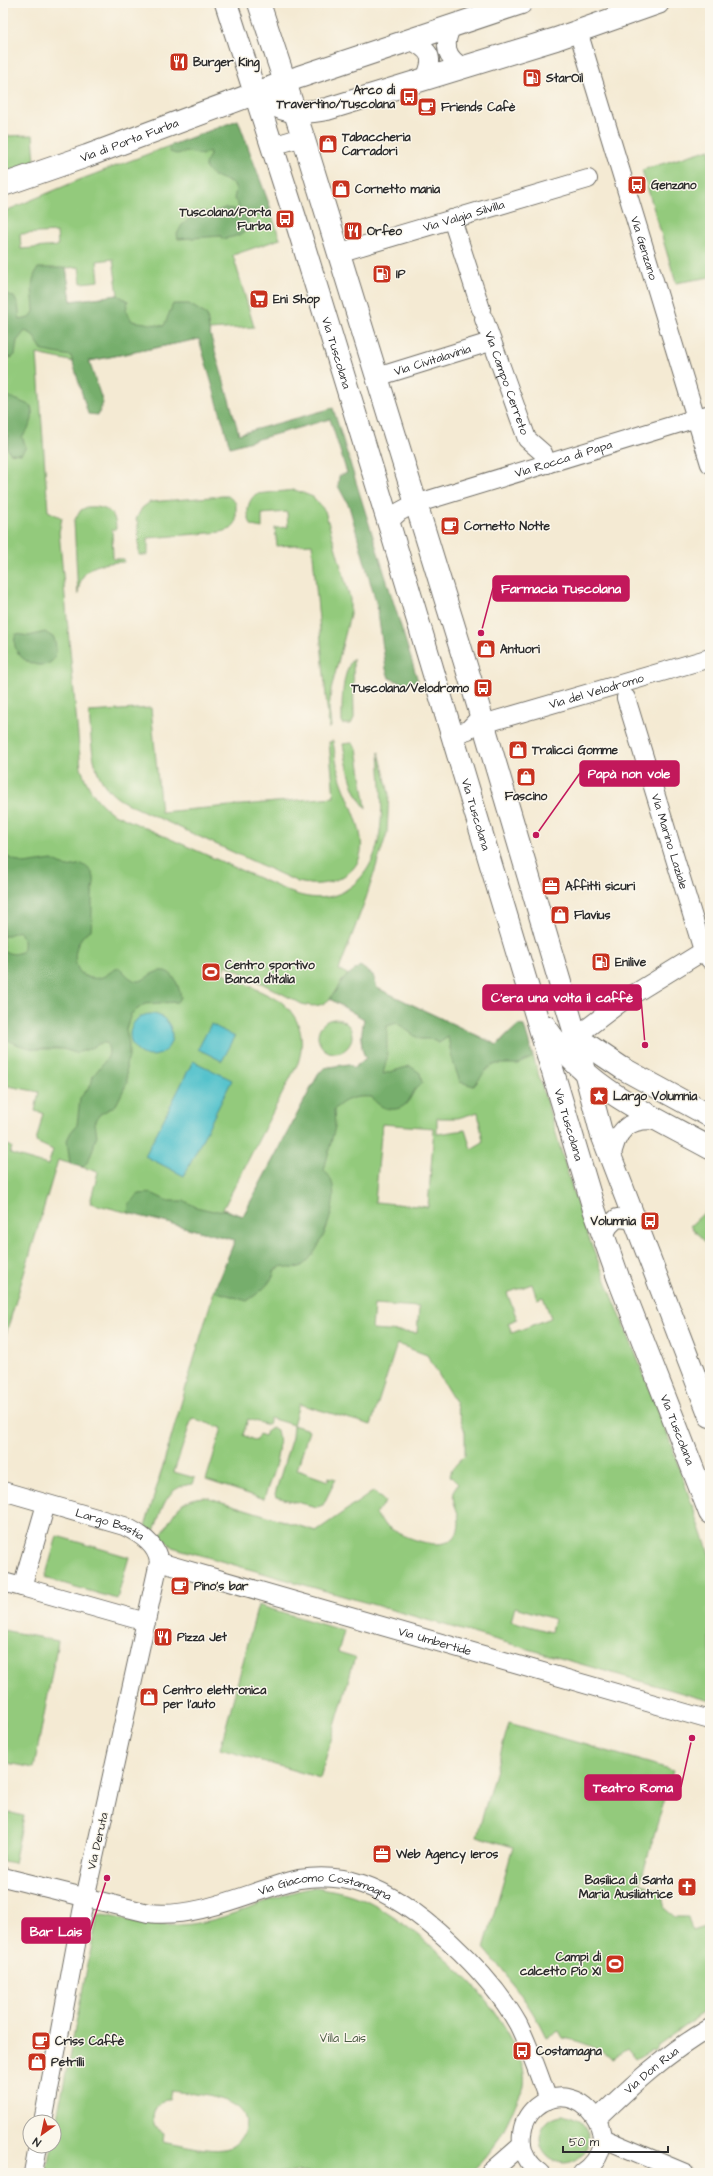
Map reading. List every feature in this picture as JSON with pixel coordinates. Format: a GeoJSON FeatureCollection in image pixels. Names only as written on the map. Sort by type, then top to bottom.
{"type":"FeatureCollection","features":[{"type":"Feature","properties":{"kind":"main road","name":"Via Tuscolana"},"geometry":{"type":"LineString","coordinates":[[226,3],[272,146],[388,522],[568,1126],[603,1236],[709,1509]]}},
{"type":"Feature","properties":{"kind":"main road"},"geometry":{"type":"LineString","coordinates":[[259,3],[303,137],[378,377],[482,720],[568,1042],[585,1074],[600,1128],[635,1223],[710,1416]]}},
{"type":"Feature","properties":{"kind":"main road","name":"Via di Porta Furba"},"geometry":{"type":"LineString","coordinates":[[3,185],[87,156],[285,82],[412,41],[521,3]]}},
{"type":"Feature","properties":{"kind":"main road"},"geometry":{"type":"LineString","coordinates":[[255,93],[277,108],[295,112],[311,112],[340,106],[578,31],[644,5]]}},
{"type":"Feature","properties":{"kind":"main road"},"geometry":{"type":"LineString","coordinates":[[533,1008],[568,1042],[609,1060],[646,1082],[710,1116]]}},
{"type":"Feature","properties":{"kind":"main road"},"geometry":{"type":"LineString","coordinates":[[585,1074],[622,1101],[710,1148]]}},
{"type":"Feature","properties":{"kind":"street"},"geometry":{"type":"LineString","coordinates":[[452,26],[447,38],[447,53],[453,61],[463,67]]}},
{"type":"Feature","properties":{"kind":"street","name":"Via Genzano"},"geometry":{"type":"LineString","coordinates":[[578,31],[630,196],[703,416],[710,464]]}},
{"type":"Feature","properties":{"kind":"street"},"geometry":{"type":"LineString","coordinates":[[412,41],[425,49],[430,57],[430,65],[425,79]]}},
{"type":"Feature","properties":{"kind":"street"},"geometry":{"type":"LineString","coordinates":[[272,146],[303,137]]}},
{"type":"Feature","properties":{"kind":"street","name":"Via Valgia Silvilla"},"geometry":{"type":"LineString","coordinates":[[338,253],[588,179]]}},
{"type":"Feature","properties":{"kind":"street","name":"Via Campo Cerreto"},"geometry":{"type":"LineString","coordinates":[[452,219],[526,439],[543,453],[548,464]]}},
{"type":"Feature","properties":{"kind":"street","name":"Via Civitalavinia"},"geometry":{"type":"LineString","coordinates":[[378,377],[487,343]]}},
{"type":"Feature","properties":{"kind":"street","name":"Via Rocca di Papa"},"geometry":{"type":"LineString","coordinates":[[416,504],[703,416]]}},
{"type":"Feature","properties":{"kind":"street"},"geometry":{"type":"LineString","coordinates":[[388,522],[404,509],[416,504]]}},
{"type":"Feature","properties":{"kind":"street","name":"Via del Velodromo"},"geometry":{"type":"LineString","coordinates":[[482,720],[710,658]]}},
{"type":"Feature","properties":{"kind":"street","name":"Via Marino Laziale"},"geometry":{"type":"LineString","coordinates":[[626,698],[708,953]]}},
{"type":"Feature","properties":{"kind":"street"},"geometry":{"type":"LineString","coordinates":[[451,734],[468,730],[482,720]]}},
{"type":"Feature","properties":{"kind":"street"},"geometry":{"type":"LineString","coordinates":[[568,1042],[624,1000],[708,953]]}},
{"type":"Feature","properties":{"kind":"street"},"geometry":{"type":"LineString","coordinates":[[612,1160],[615,1141],[621,1131],[636,1122],[660,1121]]}},
{"type":"Feature","properties":{"kind":"street"},"geometry":{"type":"LineString","coordinates":[[603,1236],[609,1226],[617,1218],[628,1219],[635,1223]]}},
{"type":"Feature","properties":{"kind":"street","name":"Largo Bastia"},"geometry":{"type":"LineString","coordinates":[[3,1491],[131,1529],[151,1544],[156,1551],[159,1562]]}},
{"type":"Feature","properties":{"kind":"street"},"geometry":{"type":"LineString","coordinates":[[22,1587],[46,1504]]}},
{"type":"Feature","properties":{"kind":"street","name":"Via Deruta"},"geometry":{"type":"LineString","coordinates":[[45,2114],[86,1897],[159,1562]]}},
{"type":"Feature","properties":{"kind":"street","name":"Via Umbertide"},"geometry":{"type":"LineString","coordinates":[[159,1562],[710,1720]]}},
{"type":"Feature","properties":{"kind":"street"},"geometry":{"type":"LineString","coordinates":[[3,1582],[146,1622]]}},
{"type":"Feature","properties":{"kind":"street","name":"Via Giacomo Costamagna"},"geometry":{"type":"LineString","coordinates":[[3,1877],[148,1913],[164,1914],[200,1909],[285,1882],[306,1878],[342,1879],[375,1889],[389,1896],[419,1917],[482,1974],[518,2025],[548,2100]]}},
{"type":"Feature","properties":{"kind":"street","name":"Via Don Rua"},"geometry":{"type":"LineString","coordinates":[[597,2118],[652,2068],[680,2047],[710,2028]]}},
{"type":"Feature","properties":{"kind":"street"},"geometry":{"type":"LineString","coordinates":[[541,2173],[528,2160],[522,2145],[522,2132],[527,2117],[537,2107],[548,2100],[564,2098],[579,2102],[590,2109],[597,2118],[602,2138],[599,2153],[592,2171]]}},
{"type":"Feature","properties":{"kind":"street"},"geometry":{"type":"LineString","coordinates":[[602,2138],[685,2173]]}},
{"type":"Feature","properties":{"kind":"street"},"geometry":{"type":"LineString","coordinates":[[490,2173],[522,2145]]}},
{"type":"Feature","properties":{"kind":"street"},"geometry":{"type":"LineString","coordinates":[[34,2173],[37,2154]]}},
{"type":"Feature","properties":{"kind":"green space"},"geometry":{"type":"Polygon","coordinates":[[[238,120],[280,239],[233,255],[254,327],[209,330],[199,339],[80,363],[37,354],[48,511],[62,518],[59,532],[81,768],[83,775],[97,798],[112,813],[290,892],[318,898],[333,896],[346,890],[361,878],[371,863],[377,846],[382,808],[379,752],[389,794],[387,833],[366,898],[339,970],[497,1045],[507,1034],[524,1026],[582,1221],[663,1422],[710,1556],[710,1701],[172,1547],[161,1536],[178,1509],[189,1500],[197,1498],[206,1497],[316,1531],[374,1491],[385,1502],[375,1514],[389,1528],[426,1543],[439,1544],[451,1540],[458,1530],[459,1516],[453,1499],[458,1484],[450,1476],[452,1469],[465,1455],[465,1432],[455,1402],[427,1355],[397,1344],[371,1425],[299,1404],[293,1425],[270,1418],[268,1425],[248,1419],[243,1435],[256,1441],[259,1434],[265,1436],[268,1429],[272,1427],[277,1430],[277,1456],[264,1499],[206,1480],[222,1428],[192,1418],[174,1472],[195,1478],[193,1484],[176,1489],[166,1500],[154,1531],[145,1527],[214,1291],[235,1240],[90,1203],[98,1172],[58,1160],[3,1344],[3,1143],[12,1147],[10,1154],[48,1165],[53,1150],[36,1142],[43,1113],[35,1111],[39,1092],[3,1085],[3,212],[79,180],[238,120]],[[57,232],[20,234],[21,249],[58,246],[57,232]],[[113,259],[97,261],[99,281],[81,283],[79,267],[66,268],[71,301],[118,295],[113,259]],[[226,965],[222,972],[280,1001],[287,1007],[297,1021],[301,1037],[300,1054],[298,1063],[223,1209],[243,1216],[318,1075],[324,1068],[349,1064],[354,1068],[366,1058],[362,1049],[364,1019],[330,999],[317,1006],[302,1004],[226,965]],[[478,1112],[458,1118],[437,1118],[437,1134],[465,1130],[471,1149],[483,1142],[478,1112]],[[382,1124],[375,1202],[428,1207],[434,1128],[382,1124]],[[532,1284],[507,1293],[517,1319],[508,1323],[512,1333],[551,1318],[543,1297],[537,1299],[532,1284]],[[374,1304],[372,1330],[417,1333],[419,1307],[374,1304]],[[515,1607],[511,1621],[551,1632],[554,1619],[515,1607]]]}},
{"type":"Feature","properties":{"kind":"green space"},"geometry":{"type":"Polygon","coordinates":[[[238,120],[271,209],[263,215],[246,217],[250,226],[238,236],[222,239],[221,236],[178,239],[177,234],[182,225],[195,214],[202,211],[211,213],[225,208],[239,210],[238,204],[234,199],[236,189],[233,183],[214,176],[206,169],[205,164],[210,155],[209,151],[202,155],[188,152],[176,154],[170,152],[169,146],[238,120]]]}},
{"type":"Feature","properties":{"kind":"green space"},"geometry":{"type":"Polygon","coordinates":[[[33,135],[35,161],[3,174],[3,136],[33,135]]]}},
{"type":"Feature","properties":{"kind":"green space"},"geometry":{"type":"Polygon","coordinates":[[[710,149],[710,277],[676,283],[642,170],[710,149]]]}},
{"type":"Feature","properties":{"kind":"green space"},"geometry":{"type":"Polygon","coordinates":[[[38,268],[66,268],[71,301],[118,295],[128,301],[126,310],[132,321],[164,326],[173,304],[189,304],[207,315],[209,330],[239,434],[333,408],[418,681],[405,684],[389,678],[386,669],[377,606],[349,506],[338,486],[339,476],[347,473],[330,419],[230,447],[199,339],[89,361],[103,403],[98,415],[88,414],[71,356],[43,351],[32,334],[25,331],[17,341],[15,355],[11,358],[3,356],[3,290],[7,294],[14,297],[18,304],[20,320],[29,318],[34,312],[32,285],[38,268]]]}},
{"type":"Feature","properties":{"kind":"green space"},"geometry":{"type":"Polygon","coordinates":[[[3,394],[31,406],[32,419],[22,437],[26,447],[21,454],[10,453],[7,448],[9,436],[3,434],[3,394]]]}},
{"type":"Feature","properties":{"kind":"green space"},"geometry":{"type":"Polygon","coordinates":[[[295,490],[313,497],[325,511],[350,598],[350,615],[331,690],[329,710],[331,727],[329,729],[312,544],[277,546],[275,528],[288,527],[287,512],[262,514],[262,528],[252,526],[248,514],[250,501],[256,494],[295,490]]]}},
{"type":"Feature","properties":{"kind":"green space"},"geometry":{"type":"Polygon","coordinates":[[[228,496],[236,503],[236,522],[231,529],[221,532],[148,538],[148,555],[139,555],[138,523],[136,519],[142,508],[150,502],[228,496]]]}},
{"type":"Feature","properties":{"kind":"green space"},"geometry":{"type":"Polygon","coordinates":[[[87,507],[99,507],[112,514],[116,529],[112,530],[113,559],[124,559],[124,562],[107,563],[92,568],[83,577],[78,595],[74,521],[81,510],[87,507]]]}},
{"type":"Feature","properties":{"kind":"green space"},"geometry":{"type":"Polygon","coordinates":[[[45,632],[54,638],[56,652],[52,661],[45,665],[26,661],[19,654],[15,645],[16,634],[29,636],[45,632]]]}},
{"type":"Feature","properties":{"kind":"green space"},"geometry":{"type":"Polygon","coordinates":[[[353,658],[354,718],[351,724],[342,724],[344,682],[349,665],[353,658]]]}},
{"type":"Feature","properties":{"kind":"green space"},"geometry":{"type":"Polygon","coordinates":[[[151,708],[161,812],[334,797],[329,742],[333,741],[340,775],[360,832],[360,857],[354,868],[342,877],[326,883],[310,884],[298,882],[126,803],[114,795],[105,786],[99,776],[95,764],[89,712],[151,708]]]}},
{"type":"Feature","properties":{"kind":"green space"},"geometry":{"type":"Polygon","coordinates":[[[352,743],[357,748],[366,808],[353,786],[346,760],[343,744],[352,743]]]}},
{"type":"Feature","properties":{"kind":"green space"},"geometry":{"type":"Polygon","coordinates":[[[3,855],[24,864],[52,860],[67,867],[82,864],[92,872],[94,880],[92,893],[91,930],[85,934],[80,941],[75,956],[79,970],[84,975],[91,978],[100,978],[113,970],[120,968],[130,978],[137,981],[142,980],[154,973],[166,971],[174,977],[180,993],[181,998],[177,1002],[145,1004],[131,1014],[126,1029],[129,1045],[129,1057],[126,1064],[127,1083],[116,1105],[99,1115],[95,1123],[97,1136],[93,1150],[83,1167],[70,1164],[67,1140],[77,1125],[80,1098],[91,1085],[93,1076],[108,1057],[109,1051],[107,1043],[101,1043],[76,1053],[63,1049],[34,1049],[19,1045],[3,1038],[3,952],[14,954],[22,952],[23,938],[19,931],[3,937],[3,855]]]}},
{"type":"Feature","properties":{"kind":"green space"},"geometry":{"type":"Polygon","coordinates":[[[360,966],[373,975],[377,988],[497,1045],[518,1025],[524,1026],[533,1057],[519,1064],[496,1064],[488,1068],[474,1086],[460,1082],[452,1059],[448,1037],[439,1043],[430,1039],[419,1039],[397,1023],[387,1026],[387,1058],[383,1074],[410,1066],[420,1073],[422,1083],[415,1090],[405,1105],[400,1108],[384,1108],[372,1097],[361,1097],[347,1100],[334,1110],[335,1127],[324,1170],[331,1180],[333,1200],[328,1225],[316,1249],[303,1265],[293,1268],[283,1266],[275,1270],[268,1284],[247,1301],[214,1291],[235,1240],[128,1213],[129,1203],[139,1194],[151,1193],[168,1201],[185,1201],[196,1207],[213,1211],[223,1210],[243,1216],[318,1075],[324,1068],[349,1064],[354,1068],[366,1058],[362,1049],[364,1019],[330,999],[344,978],[360,966]]]}},
{"type":"Feature","properties":{"kind":"green space"},"geometry":{"type":"Polygon","coordinates":[[[335,1019],[347,1024],[352,1036],[347,1048],[335,1053],[323,1048],[318,1036],[323,1024],[335,1019]]]}},
{"type":"Feature","properties":{"kind":"green space"},"geometry":{"type":"Polygon","coordinates":[[[710,1207],[710,1247],[690,1226],[710,1207]]]}},
{"type":"Feature","properties":{"kind":"green space"},"geometry":{"type":"Polygon","coordinates":[[[293,1425],[309,1430],[297,1470],[328,1481],[329,1477],[336,1479],[323,1505],[317,1507],[276,1497],[275,1494],[292,1437],[293,1425]]]}},
{"type":"Feature","properties":{"kind":"green space"},"geometry":{"type":"Polygon","coordinates":[[[57,1536],[129,1557],[117,1599],[45,1578],[57,1536]]]}},
{"type":"Feature","properties":{"kind":"green space"},"geometry":{"type":"Polygon","coordinates":[[[258,1605],[344,1631],[338,1652],[355,1657],[320,1778],[220,1749],[258,1605]]]}},
{"type":"Feature","properties":{"kind":"green space"},"geometry":{"type":"Polygon","coordinates":[[[3,1630],[58,1641],[34,1768],[3,1762],[3,1630]]]}},
{"type":"Feature","properties":{"kind":"green space"},"geometry":{"type":"Polygon","coordinates":[[[509,1723],[673,1770],[640,1883],[661,1891],[665,1909],[675,1917],[688,1917],[692,1931],[710,1925],[710,2008],[658,2045],[654,2051],[651,2050],[635,2059],[627,2049],[613,2058],[589,2045],[563,2038],[559,2031],[546,2037],[525,2001],[484,1948],[513,1847],[477,1836],[509,1723]]]}},
{"type":"Feature","properties":{"kind":"green space"},"geometry":{"type":"Polygon","coordinates":[[[3,1811],[24,1816],[14,1863],[3,1861],[3,1811]]]}},
{"type":"Feature","properties":{"kind":"green space","name":"Villa Lais"},"geometry":{"type":"Polygon","coordinates":[[[316,1887],[360,1898],[394,1917],[422,1939],[462,1974],[481,1994],[508,2032],[521,2061],[524,2074],[524,2086],[502,2133],[488,2154],[469,2173],[46,2172],[49,2154],[62,2154],[62,2114],[58,2114],[98,1914],[160,1925],[180,1925],[215,1919],[282,1896],[316,1887]],[[171,2091],[169,2100],[164,2100],[157,2105],[153,2118],[155,2127],[164,2133],[163,2141],[202,2149],[217,2150],[230,2147],[240,2139],[243,2134],[246,2121],[242,2112],[233,2104],[221,2099],[171,2091]]]}},
{"type":"Feature","properties":{"kind":"green space"},"geometry":{"type":"Polygon","coordinates":[[[564,2115],[573,2117],[581,2122],[586,2130],[588,2139],[586,2148],[581,2156],[573,2161],[564,2163],[555,2161],[547,2156],[542,2148],[540,2139],[542,2130],[547,2122],[555,2117],[564,2115]]]}},
{"type":"Feature","properties":{"kind":"water"},"geometry":{"type":"Polygon","coordinates":[[[147,1014],[155,1014],[163,1017],[169,1023],[172,1035],[169,1047],[163,1053],[155,1056],[147,1056],[139,1053],[133,1047],[130,1039],[130,1031],[133,1023],[139,1017],[147,1014]]]}},
{"type":"Feature","properties":{"kind":"water"},"geometry":{"type":"Polygon","coordinates":[[[211,1024],[235,1037],[222,1061],[198,1049],[211,1024]]]}},
{"type":"Feature","properties":{"kind":"water"},"geometry":{"type":"Polygon","coordinates":[[[193,1061],[232,1080],[184,1176],[145,1156],[193,1061]]]}},
{"type":"Feature","properties":{"kind":"place","name":"Burger King"},"geometry":{"type":"Point","coordinates":[179,62]}},
{"type":"Feature","properties":{"kind":"place","name":"StarOil"},"geometry":{"type":"Point","coordinates":[532,78]}},
{"type":"Feature","properties":{"kind":"place","name":"Arco di Travertino/Tuscolana"},"geometry":{"type":"Point","coordinates":[409,97]}},
{"type":"Feature","properties":{"kind":"place","name":"Friends Cafè"},"geometry":{"type":"Point","coordinates":[427,107]}},
{"type":"Feature","properties":{"kind":"place","name":"Tabaccheria Carradori"},"geometry":{"type":"Point","coordinates":[328,144]}},
{"type":"Feature","properties":{"kind":"place","name":"Genzano"},"geometry":{"type":"Point","coordinates":[637,185]}},
{"type":"Feature","properties":{"kind":"place","name":"Cornetto mania"},"geometry":{"type":"Point","coordinates":[341,189]}},
{"type":"Feature","properties":{"kind":"place","name":"Tuscolana/Porta Furba"},"geometry":{"type":"Point","coordinates":[285,219]}},
{"type":"Feature","properties":{"kind":"place","name":"Orfeo"},"geometry":{"type":"Point","coordinates":[353,231]}},
{"type":"Feature","properties":{"kind":"place","name":"IP"},"geometry":{"type":"Point","coordinates":[382,274]}},
{"type":"Feature","properties":{"kind":"place","name":"Eni Shop"},"geometry":{"type":"Point","coordinates":[259,299]}},
{"type":"Feature","properties":{"kind":"place","name":"Cornetto Notte"},"geometry":{"type":"Point","coordinates":[450,526]}},
{"type":"Feature","properties":{"kind":"place","name":"Farmacia Tuscolana"},"geometry":{"type":"Point","coordinates":[481,633]}},
{"type":"Feature","properties":{"kind":"place","name":"Antuori"},"geometry":{"type":"Point","coordinates":[486,649]}},
{"type":"Feature","properties":{"kind":"place","name":"Tuscolana/Velodromo"},"geometry":{"type":"Point","coordinates":[483,688]}},
{"type":"Feature","properties":{"kind":"place","name":"Tralicci Gomme"},"geometry":{"type":"Point","coordinates":[518,750]}},
{"type":"Feature","properties":{"kind":"place","name":"Fascino"},"geometry":{"type":"Point","coordinates":[526,777]}},
{"type":"Feature","properties":{"kind":"place","name":"Papà non vole"},"geometry":{"type":"Point","coordinates":[536,835]}},
{"type":"Feature","properties":{"kind":"place","name":"Affitti sicuri"},"geometry":{"type":"Point","coordinates":[551,886]}},
{"type":"Feature","properties":{"kind":"place","name":"Flavius"},"geometry":{"type":"Point","coordinates":[560,915]}},
{"type":"Feature","properties":{"kind":"place","name":"Enilive"},"geometry":{"type":"Point","coordinates":[601,962]}},
{"type":"Feature","properties":{"kind":"place","name":"Centro sportivo Banca d'Italia"},"geometry":{"type":"Point","coordinates":[211,972]}},
{"type":"Feature","properties":{"kind":"place","name":"C'era una volta il caffè"},"geometry":{"type":"Point","coordinates":[645,1045]}},
{"type":"Feature","properties":{"kind":"place","name":"Largo Volumnia"},"geometry":{"type":"Point","coordinates":[599,1096]}},
{"type":"Feature","properties":{"kind":"place","name":"Volumnia"},"geometry":{"type":"Point","coordinates":[650,1221]}},
{"type":"Feature","properties":{"kind":"place","name":"Pino's bar"},"geometry":{"type":"Point","coordinates":[180,1586]}},
{"type":"Feature","properties":{"kind":"place","name":"Pizza Jet"},"geometry":{"type":"Point","coordinates":[163,1637]}},
{"type":"Feature","properties":{"kind":"place","name":"Centro elettronica per l'auto"},"geometry":{"type":"Point","coordinates":[149,1697]}},
{"type":"Feature","properties":{"kind":"place","name":"Teatro Roma"},"geometry":{"type":"Point","coordinates":[692,1738]}},
{"type":"Feature","properties":{"kind":"place","name":"Web Agency Ieros"},"geometry":{"type":"Point","coordinates":[382,1854]}},
{"type":"Feature","properties":{"kind":"place","name":"Bar Lais"},"geometry":{"type":"Point","coordinates":[107,1878]}},
{"type":"Feature","properties":{"kind":"place","name":"Basilica di Santa Maria Ausiliatrice"},"geometry":{"type":"Point","coordinates":[687,1887]}},
{"type":"Feature","properties":{"kind":"place","name":"Campi di calcetto Pio XI"},"geometry":{"type":"Point","coordinates":[615,1964]}},
{"type":"Feature","properties":{"kind":"place","name":"Criss Caffè"},"geometry":{"type":"Point","coordinates":[41,2041]}},
{"type":"Feature","properties":{"kind":"place","name":"Costamagna"},"geometry":{"type":"Point","coordinates":[522,2051]}},
{"type":"Feature","properties":{"kind":"place","name":"Petrilli"},"geometry":{"type":"Point","coordinates":[37,2062]}}]}
